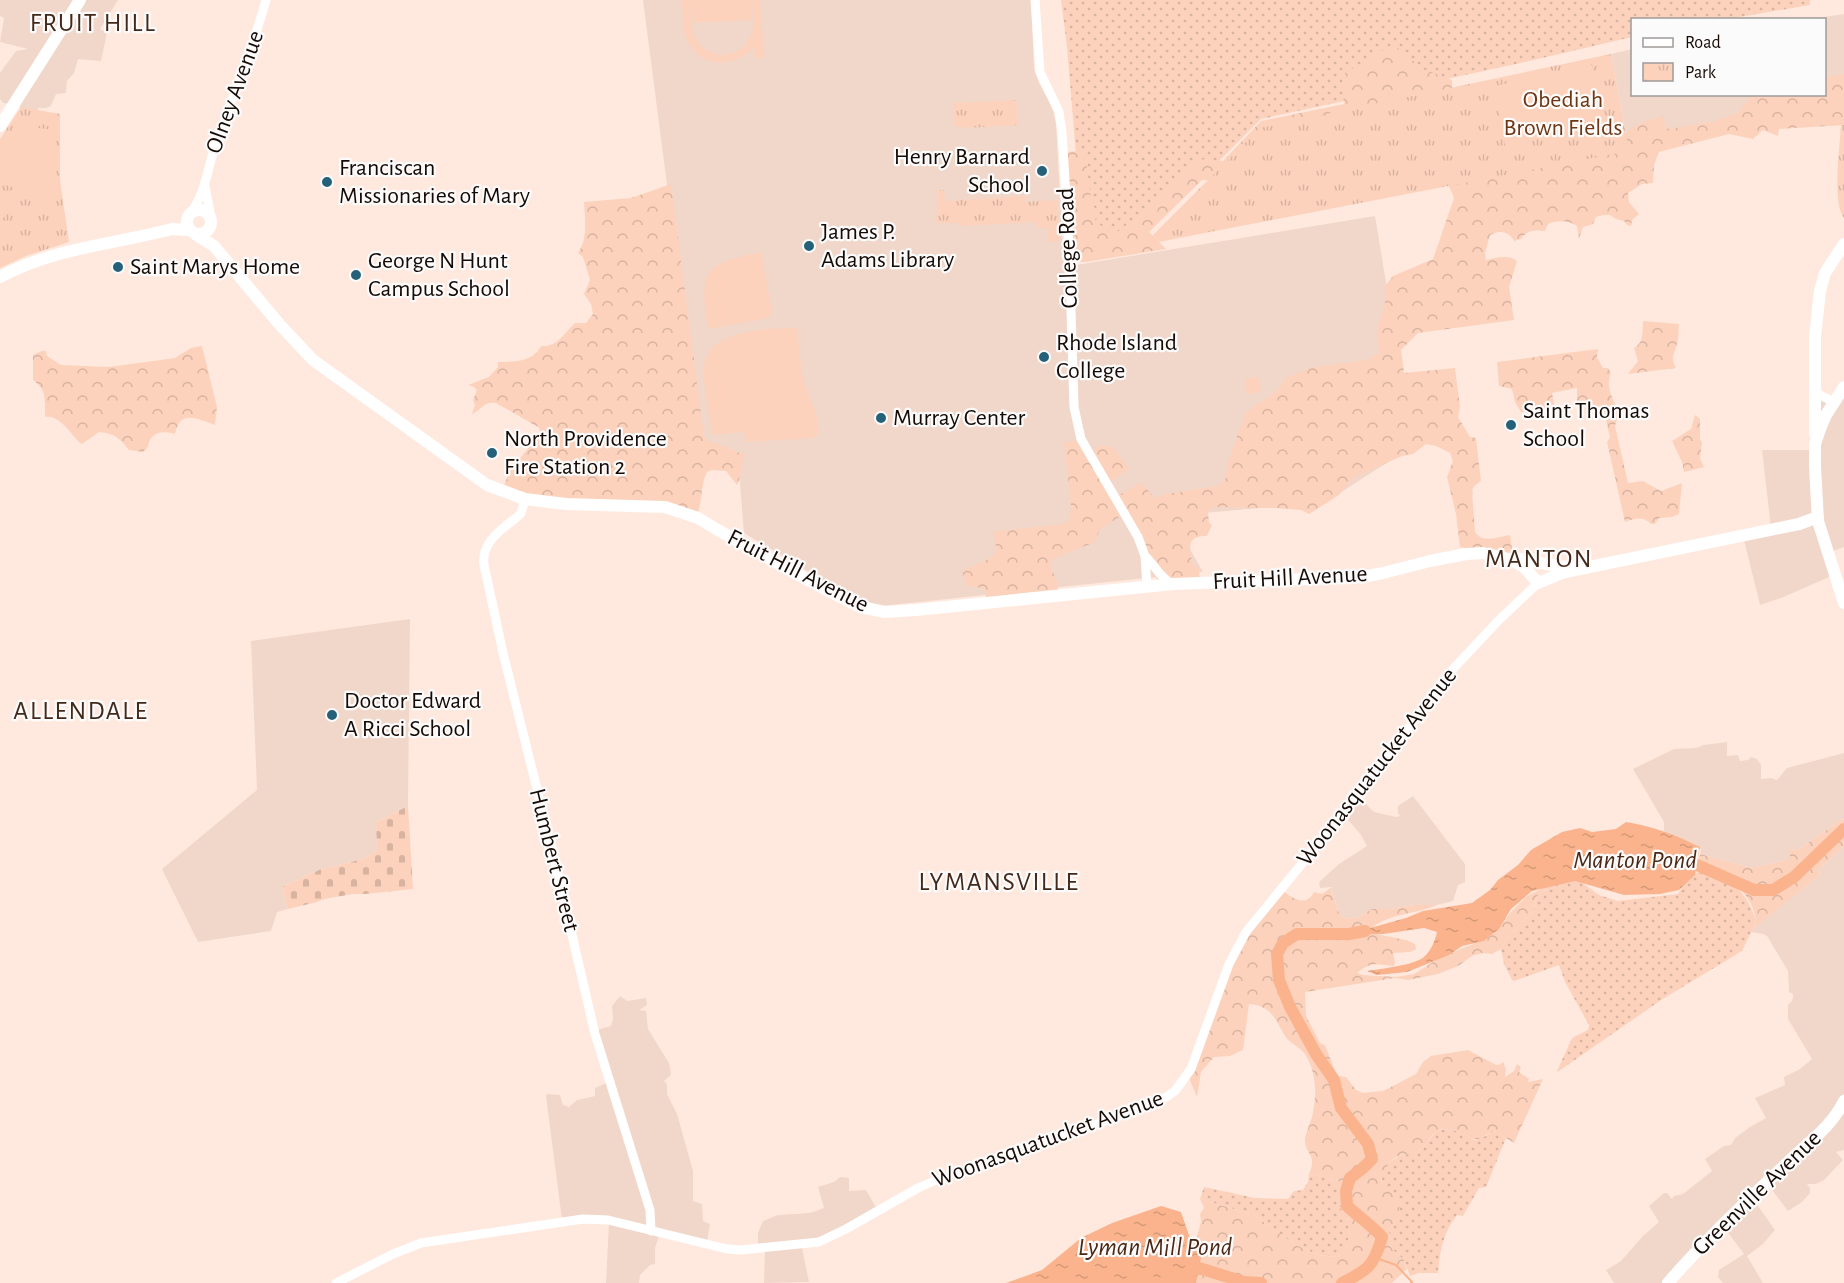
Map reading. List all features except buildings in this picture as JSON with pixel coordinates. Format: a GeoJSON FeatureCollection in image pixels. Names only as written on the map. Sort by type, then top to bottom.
{"type":"FeatureCollection","features":[{"type":"Feature","properties":{"kind":"main road"},"geometry":{"type":"LineString","coordinates":[[0,126],[80,0]]}},
{"type":"Feature","properties":{"kind":"main road"},"geometry":{"type":"LineString","coordinates":[[202,210],[207,213],[210,223],[202,234],[191,224],[202,210]]}},
{"type":"Feature","properties":{"kind":"main road","name":"Fruit Hill Avenue"},"geometry":{"type":"LineString","coordinates":[[210,223],[214,246]]}},
{"type":"Feature","properties":{"kind":"main road","name":"Fruit Hill Avenue"},"geometry":{"type":"LineString","coordinates":[[0,277],[53,256],[191,224],[214,246],[280,325],[313,360],[480,481],[499,491],[525,499],[566,504],[632,505],[675,509],[707,522],[855,605],[874,610],[916,610],[1173,584],[1362,577],[1466,554],[1483,553],[1513,560],[1521,559],[1557,566],[1587,568]]}},
{"type":"Feature","properties":{"kind":"main road"},"geometry":{"type":"LineString","coordinates":[[1844,244],[1825,273],[1820,291],[1815,336],[1814,392],[1817,513],[1844,603]]}},
{"type":"Feature","properties":{"kind":"main road"},"geometry":{"type":"LineString","coordinates":[[1815,444],[1824,419],[1844,387]]}},
{"type":"Feature","properties":{"kind":"main road","name":"Fruit Hill Avenue"},"geometry":{"type":"LineString","coordinates":[[1556,575],[1785,527],[1817,513]]}},
{"type":"Feature","properties":{"kind":"main road","name":"Fruit Hill Avenue"},"geometry":{"type":"LineString","coordinates":[[1513,560],[1525,568],[1538,584]]}},
{"type":"Feature","properties":{"kind":"main road","name":"Woonasquatucket Avenue"},"geometry":{"type":"LineString","coordinates":[[1538,584],[1556,575]]}},
{"type":"Feature","properties":{"kind":"main road","name":"Greenville Avenue"},"geometry":{"type":"LineString","coordinates":[[1668,1283],[1715,1231],[1791,1158],[1824,1130],[1844,1101]]}},
{"type":"Feature","properties":{"kind":"street","name":"Olney Avenue"},"geometry":{"type":"LineString","coordinates":[[191,224],[266,0]]}},
{"type":"Feature","properties":{"kind":"street","name":"College Road"},"geometry":{"type":"LineString","coordinates":[[1035,0],[1040,72],[1059,112],[1062,132],[1076,425],[1089,455],[1132,526],[1145,556],[1147,587]]}},
{"type":"Feature","properties":{"kind":"street","name":"Olney Avenue"},"geometry":{"type":"LineString","coordinates":[[205,184],[210,223]]}},
{"type":"Feature","properties":{"kind":"street"},"geometry":{"type":"LineString","coordinates":[[1814,392],[1834,402]]}},
{"type":"Feature","properties":{"kind":"street","name":"Humbert Street"},"geometry":{"type":"LineString","coordinates":[[525,499],[521,513],[489,542],[484,554],[484,565],[590,1014],[650,1210],[651,1231]]}},
{"type":"Feature","properties":{"kind":"street","name":"College Road"},"geometry":{"type":"LineString","coordinates":[[1145,556],[1164,579],[1173,584]]}},
{"type":"Feature","properties":{"kind":"street","name":"Woonasquatucket Avenue"},"geometry":{"type":"LineString","coordinates":[[336,1283],[407,1247],[439,1239],[583,1219],[608,1220],[741,1250],[819,1242],[934,1181],[1157,1103],[1171,1095],[1191,1069],[1229,964],[1246,932],[1364,788],[1453,669],[1498,621],[1538,584]]}},
{"type":"Feature","properties":{"kind":"shaded area"},"geometry":{"type":"Polygon","coordinates":[[[0,0],[118,0],[100,29],[107,33],[101,61],[78,59],[74,73],[67,81],[66,93],[56,94],[51,106],[39,108],[35,113],[30,113],[16,105],[3,103],[0,99],[0,73],[16,51],[28,49],[0,42],[4,18],[0,16],[0,0]]]}},
{"type":"Feature","properties":{"kind":"shaded area","name":"Rhode Island College"},"geometry":{"type":"Polygon","coordinates":[[[643,0],[1031,0],[1034,69],[1053,109],[1056,124],[1064,267],[1375,216],[1413,446],[1326,502],[1171,516],[1203,572],[881,606],[849,596],[744,533],[738,459],[703,462],[643,0]]]}},
{"type":"Feature","properties":{"kind":"shaded area"},"geometry":{"type":"Polygon","coordinates":[[[1844,14],[1844,102],[1629,151],[1611,54],[1631,49],[1631,96],[1826,96],[1826,18],[1818,18],[1844,14]]]}},
{"type":"Feature","properties":{"kind":"shaded area"},"geometry":{"type":"Polygon","coordinates":[[[1844,388],[1844,547],[1828,553],[1834,575],[1760,605],[1743,536],[1771,528],[1762,450],[1814,450],[1815,393],[1836,399],[1844,388]]]}},
{"type":"Feature","properties":{"kind":"shaded area","name":"Doctor Edward A Ricci School"},"geometry":{"type":"Polygon","coordinates":[[[410,619],[408,806],[376,822],[377,851],[363,859],[319,870],[282,887],[288,909],[277,912],[271,931],[198,942],[162,869],[257,790],[251,641],[410,619]]]}},
{"type":"Feature","properties":{"kind":"shaded area"},"geometry":{"type":"Polygon","coordinates":[[[1727,742],[1727,756],[1738,755],[1740,761],[1751,757],[1757,759],[1761,765],[1761,779],[1777,780],[1787,768],[1844,753],[1844,818],[1799,849],[1791,850],[1790,859],[1752,868],[1700,854],[1701,849],[1664,832],[1664,822],[1633,769],[1674,749],[1696,748],[1727,742]]]}},
{"type":"Feature","properties":{"kind":"shaded area"},"geometry":{"type":"Polygon","coordinates":[[[1413,796],[1465,864],[1465,882],[1458,885],[1453,901],[1437,905],[1372,909],[1359,917],[1347,919],[1339,913],[1332,887],[1320,888],[1319,882],[1339,864],[1367,846],[1344,815],[1360,798],[1374,812],[1400,816],[1398,806],[1413,796]]]}},
{"type":"Feature","properties":{"kind":"shaded area"},"geometry":{"type":"Polygon","coordinates":[[[1844,846],[1844,1150],[1836,1152],[1843,1160],[1824,1180],[1816,1184],[1807,1184],[1810,1193],[1802,1202],[1788,1211],[1766,1182],[1751,1196],[1775,1230],[1763,1244],[1747,1256],[1763,1283],[1723,1283],[1718,1277],[1719,1270],[1744,1254],[1723,1226],[1671,1283],[1614,1283],[1606,1270],[1621,1261],[1659,1222],[1649,1206],[1664,1193],[1672,1199],[1674,1196],[1683,1194],[1712,1171],[1705,1159],[1724,1146],[1731,1145],[1735,1138],[1766,1118],[1755,1098],[1785,1085],[1784,1077],[1800,1069],[1812,1059],[1788,1019],[1788,1005],[1792,1001],[1793,994],[1789,992],[1788,971],[1767,936],[1751,932],[1753,928],[1821,874],[1818,872],[1819,869],[1844,846]]]}},
{"type":"Feature","properties":{"kind":"shaded area"},"geometry":{"type":"Polygon","coordinates":[[[620,996],[627,1001],[646,998],[647,1005],[639,1010],[646,1011],[648,1029],[669,1063],[671,1075],[664,1081],[667,1084],[667,1094],[677,1114],[693,1171],[693,1201],[702,1204],[703,1221],[710,1224],[707,1242],[660,1233],[655,1248],[655,1264],[650,1265],[640,1275],[639,1283],[606,1283],[609,1222],[562,1220],[546,1096],[547,1094],[560,1095],[563,1105],[569,1107],[577,1100],[595,1096],[595,1088],[611,1081],[597,1030],[611,1026],[612,1006],[620,996]]]}},
{"type":"Feature","properties":{"kind":"shaded area"},"geometry":{"type":"Polygon","coordinates":[[[840,1177],[849,1178],[849,1191],[866,1190],[878,1211],[802,1248],[809,1282],[764,1283],[765,1249],[758,1248],[758,1233],[763,1221],[778,1215],[810,1213],[824,1208],[818,1187],[834,1182],[840,1177]]]}},
{"type":"Feature","properties":{"kind":"green space"},"geometry":{"type":"Polygon","coordinates":[[[682,0],[691,0],[692,28],[700,45],[715,54],[723,55],[739,50],[745,45],[753,28],[752,0],[760,0],[764,58],[755,58],[754,47],[736,60],[727,62],[707,60],[698,55],[686,37],[682,0]]]}},
{"type":"Feature","properties":{"kind":"green space"},"geometry":{"type":"Polygon","coordinates":[[[692,0],[751,0],[752,20],[693,23],[692,0]]]}},
{"type":"Feature","properties":{"kind":"green space"},"geometry":{"type":"Polygon","coordinates":[[[1061,0],[1810,0],[1810,5],[1734,18],[1631,18],[1631,37],[1261,119],[1138,242],[1084,249],[1061,0]]]}},
{"type":"Feature","properties":{"kind":"green space"},"geometry":{"type":"Polygon","coordinates":[[[1393,44],[1423,69],[1452,80],[1452,96],[1230,181],[1202,180],[1149,232],[1166,249],[1073,262],[1065,152],[1083,149],[1085,152],[1091,199],[1097,213],[1095,221],[1116,233],[1150,206],[1198,159],[1223,161],[1261,121],[1344,104],[1342,75],[1393,44]]]}},
{"type":"Feature","properties":{"kind":"green space","name":"Obediah Brown Fields"},"geometry":{"type":"Polygon","coordinates":[[[1611,54],[1629,151],[1143,245],[1260,128],[1611,54]]]}},
{"type":"Feature","properties":{"kind":"green space"},"geometry":{"type":"Polygon","coordinates":[[[1592,65],[1602,127],[1505,145],[1495,86],[1592,65]]]}},
{"type":"Feature","properties":{"kind":"green space"},"geometry":{"type":"Polygon","coordinates":[[[1844,74],[1844,125],[1779,129],[1778,136],[1763,130],[1753,139],[1729,134],[1659,152],[1654,165],[1653,183],[1642,184],[1628,193],[1629,202],[1639,214],[1632,220],[1631,226],[1610,215],[1603,215],[1596,217],[1593,224],[1583,227],[1579,239],[1577,226],[1563,221],[1548,224],[1545,231],[1532,231],[1514,241],[1504,232],[1490,235],[1485,253],[1486,260],[1506,257],[1517,261],[1509,287],[1514,320],[1418,333],[1401,350],[1404,373],[1455,368],[1460,407],[1458,417],[1470,437],[1476,438],[1481,481],[1473,491],[1475,532],[1486,539],[1510,535],[1513,556],[1460,547],[1456,514],[1447,477],[1453,461],[1450,453],[1426,444],[1413,454],[1402,456],[1353,478],[1339,495],[1309,514],[1301,510],[1275,508],[1212,507],[1208,512],[1209,523],[1212,525],[1207,536],[1195,538],[1190,549],[1193,565],[1199,569],[1200,581],[1160,585],[1124,514],[1100,529],[1095,542],[1052,559],[1050,566],[1057,581],[1058,591],[987,601],[984,588],[966,584],[962,571],[989,559],[997,551],[993,532],[1062,524],[1069,521],[1071,506],[1064,442],[1084,440],[1090,451],[1101,446],[1113,447],[1129,468],[1106,485],[1113,498],[1141,483],[1155,498],[1166,494],[1218,486],[1226,478],[1228,461],[1246,412],[1278,390],[1286,378],[1310,368],[1367,360],[1379,353],[1377,328],[1386,299],[1384,287],[1393,276],[1433,259],[1454,198],[1446,179],[1575,144],[1626,134],[1638,124],[1664,116],[1665,126],[1669,129],[1715,123],[1739,112],[1751,96],[1826,96],[1826,77],[1844,74]]]}},
{"type":"Feature","properties":{"kind":"green space"},"geometry":{"type":"Polygon","coordinates":[[[1016,100],[1018,125],[965,128],[954,126],[953,103],[1016,100]]]}},
{"type":"Feature","properties":{"kind":"green space"},"geometry":{"type":"Polygon","coordinates":[[[21,107],[60,114],[60,180],[69,242],[26,256],[0,268],[0,139],[21,107]]]}},
{"type":"Feature","properties":{"kind":"green space"},"geometry":{"type":"Polygon","coordinates":[[[1841,125],[1844,125],[1844,218],[1838,200],[1841,125]]]}},
{"type":"Feature","properties":{"kind":"green space"},"geometry":{"type":"Polygon","coordinates":[[[38,128],[55,130],[53,188],[43,197],[0,183],[0,148],[17,135],[38,128]]]}},
{"type":"Feature","properties":{"kind":"green space"},"geometry":{"type":"Polygon","coordinates":[[[671,184],[704,436],[709,442],[745,455],[737,485],[726,471],[707,472],[697,515],[678,510],[558,503],[503,489],[509,472],[540,430],[496,403],[486,405],[472,414],[475,405],[473,400],[477,390],[468,385],[489,377],[498,367],[498,362],[528,358],[541,346],[556,342],[575,323],[586,323],[593,314],[591,304],[584,294],[590,280],[583,257],[578,253],[585,235],[584,202],[631,198],[671,184]]]}},
{"type":"Feature","properties":{"kind":"green space"},"geometry":{"type":"Polygon","coordinates":[[[938,190],[944,190],[945,201],[1026,196],[1026,202],[1057,200],[1059,229],[1037,228],[1036,222],[963,226],[958,223],[936,223],[938,190]]]}},
{"type":"Feature","properties":{"kind":"green space"},"geometry":{"type":"Polygon","coordinates":[[[0,196],[12,204],[2,220],[0,219],[0,196]]]}},
{"type":"Feature","properties":{"kind":"green space"},"geometry":{"type":"Polygon","coordinates":[[[1059,229],[1060,241],[1048,242],[1047,230],[1059,229]]]}},
{"type":"Feature","properties":{"kind":"green space"},"geometry":{"type":"Polygon","coordinates":[[[761,252],[772,312],[769,318],[708,329],[704,293],[709,273],[716,266],[727,261],[761,252]]]}},
{"type":"Feature","properties":{"kind":"green space"},"geometry":{"type":"Polygon","coordinates":[[[1643,321],[1679,324],[1678,342],[1673,359],[1676,368],[1628,374],[1638,361],[1634,348],[1641,340],[1643,321]]]}},
{"type":"Feature","properties":{"kind":"green space"},"geometry":{"type":"Polygon","coordinates":[[[797,328],[802,375],[816,413],[819,432],[814,438],[746,442],[744,432],[712,435],[704,372],[708,353],[729,337],[743,333],[797,328]]]}},
{"type":"Feature","properties":{"kind":"green space"},"geometry":{"type":"Polygon","coordinates":[[[202,346],[217,407],[215,425],[196,419],[185,419],[177,426],[175,434],[161,432],[154,435],[143,452],[129,450],[113,435],[99,432],[82,444],[80,443],[60,422],[45,417],[43,392],[33,380],[33,355],[42,351],[46,351],[47,356],[61,365],[109,367],[175,358],[191,348],[202,346]]]}},
{"type":"Feature","properties":{"kind":"green space"},"geometry":{"type":"Polygon","coordinates":[[[1598,349],[1597,357],[1603,368],[1608,368],[1611,373],[1609,389],[1619,412],[1615,426],[1628,483],[1643,481],[1661,491],[1682,483],[1679,514],[1659,518],[1655,524],[1639,518],[1625,522],[1607,442],[1610,437],[1603,407],[1593,405],[1577,407],[1577,388],[1552,393],[1555,409],[1521,412],[1515,402],[1512,389],[1499,386],[1497,362],[1598,349]]]}},
{"type":"Feature","properties":{"kind":"green space"},"geometry":{"type":"Polygon","coordinates":[[[1259,377],[1261,392],[1247,394],[1245,379],[1259,377]]]}},
{"type":"Feature","properties":{"kind":"green space"},"geometry":{"type":"Polygon","coordinates":[[[1695,415],[1700,419],[1700,440],[1702,442],[1700,458],[1704,467],[1684,472],[1672,441],[1691,429],[1695,415]]]}},
{"type":"Feature","properties":{"kind":"green space"},"geometry":{"type":"Polygon","coordinates":[[[408,806],[413,889],[353,894],[288,909],[282,887],[319,870],[363,859],[377,851],[376,822],[408,806]]]}},
{"type":"Feature","properties":{"kind":"green space"},"geometry":{"type":"Polygon","coordinates":[[[1844,818],[1844,846],[1819,869],[1818,872],[1821,874],[1754,928],[1755,916],[1751,903],[1743,892],[1725,878],[1698,870],[1700,854],[1752,868],[1790,859],[1790,850],[1799,849],[1844,818]]]}},
{"type":"Feature","properties":{"kind":"green space"},"geometry":{"type":"Polygon","coordinates":[[[1698,870],[1728,880],[1736,886],[1748,902],[1756,922],[1742,951],[1661,1000],[1556,1073],[1572,1038],[1588,1030],[1589,1025],[1565,982],[1559,965],[1512,980],[1504,964],[1501,949],[1508,936],[1533,912],[1537,896],[1543,891],[1560,886],[1564,879],[1580,881],[1599,895],[1618,901],[1678,894],[1690,876],[1698,870]]]}},
{"type":"Feature","properties":{"kind":"green space"},"geometry":{"type":"Polygon","coordinates":[[[1556,882],[1564,882],[1537,896],[1533,912],[1508,936],[1501,949],[1492,954],[1482,953],[1472,956],[1458,966],[1438,974],[1408,980],[1395,978],[1305,992],[1306,1016],[1320,1043],[1325,1045],[1337,1076],[1346,1077],[1356,1090],[1363,1093],[1383,1091],[1416,1074],[1423,1062],[1431,1056],[1468,1050],[1496,1065],[1503,1062],[1506,1069],[1505,1077],[1514,1071],[1517,1064],[1521,1067],[1519,1072],[1529,1079],[1528,1082],[1543,1079],[1514,1143],[1493,1130],[1478,1139],[1472,1139],[1457,1131],[1442,1129],[1435,1132],[1419,1151],[1401,1155],[1388,1165],[1381,1180],[1395,1195],[1401,1212],[1399,1218],[1389,1229],[1390,1244],[1404,1260],[1407,1269],[1392,1283],[1184,1283],[1201,1222],[1200,1214],[1204,1208],[1200,1199],[1254,1215],[1296,1245],[1318,1255],[1337,1257],[1347,1249],[1350,1231],[1347,1217],[1339,1206],[1339,1181],[1309,1174],[1312,1158],[1305,1139],[1315,1101],[1312,1069],[1305,1054],[1287,1038],[1272,1014],[1263,1007],[1249,1004],[1243,1050],[1230,1056],[1214,1057],[1201,1072],[1197,1097],[1189,1078],[1236,953],[1282,890],[1303,901],[1311,897],[1314,892],[1322,894],[1332,887],[1339,913],[1347,919],[1359,917],[1372,909],[1437,905],[1396,916],[1373,927],[1374,933],[1410,942],[1415,944],[1416,949],[1410,952],[1393,953],[1394,966],[1371,965],[1357,973],[1396,977],[1414,974],[1441,957],[1486,939],[1496,932],[1527,896],[1556,882]]]}},
{"type":"Feature","properties":{"kind":"green space"},"geometry":{"type":"Polygon","coordinates":[[[1449,1129],[1474,1140],[1486,1136],[1493,1130],[1506,1138],[1486,1187],[1479,1188],[1463,1216],[1457,1215],[1448,1229],[1441,1250],[1438,1273],[1419,1273],[1410,1276],[1404,1260],[1390,1244],[1389,1229],[1399,1218],[1393,1193],[1383,1183],[1383,1173],[1387,1166],[1397,1158],[1417,1152],[1438,1130],[1449,1129]]]}},
{"type":"Feature","properties":{"kind":"green space"},"geometry":{"type":"Polygon","coordinates":[[[1309,1174],[1339,1181],[1339,1206],[1347,1217],[1350,1231],[1347,1250],[1337,1257],[1318,1255],[1296,1245],[1254,1215],[1200,1199],[1204,1187],[1255,1198],[1288,1199],[1294,1191],[1303,1190],[1308,1182],[1309,1174]]]}},
{"type":"Feature","properties":{"kind":"water","name":"Manton Pond"},"geometry":{"type":"Polygon","coordinates":[[[1626,822],[1664,832],[1700,847],[1695,875],[1679,890],[1660,894],[1624,895],[1575,881],[1532,891],[1511,909],[1499,929],[1484,941],[1462,946],[1449,955],[1407,972],[1377,975],[1367,971],[1420,960],[1431,949],[1437,932],[1424,928],[1383,934],[1349,934],[1423,911],[1472,903],[1518,865],[1531,850],[1562,832],[1580,828],[1592,832],[1616,829],[1626,822]]]}},
{"type":"Feature","properties":{"kind":"water","name":"Lyman Mill Pond"},"geometry":{"type":"Polygon","coordinates":[[[1161,1206],[1181,1212],[1190,1238],[1202,1252],[1196,1283],[1006,1283],[1042,1270],[1081,1238],[1112,1223],[1161,1206]]]}},
{"type":"Feature","properties":{"kind":"waterway"},"geometry":{"type":"LineString","coordinates":[[1682,862],[1697,865],[1754,890],[1773,890],[1794,877],[1844,829]]}},
{"type":"Feature","properties":{"kind":"waterway"},"geometry":{"type":"LineString","coordinates":[[1342,1283],[1369,1266],[1376,1255],[1382,1237],[1347,1206],[1346,1191],[1350,1178],[1372,1159],[1368,1144],[1341,1108],[1334,1080],[1316,1054],[1290,1007],[1279,980],[1277,954],[1283,943],[1297,934],[1349,934],[1365,931]]}},
{"type":"Feature","properties":{"kind":"waterway"},"geometry":{"type":"LineString","coordinates":[[1376,1258],[1396,1265],[1411,1283]]}},
{"type":"Feature","properties":{"kind":"waterway"},"geometry":{"type":"LineString","coordinates":[[1162,1283],[1199,1268],[1244,1282],[1261,1283]]}},
{"type":"Feature","properties":{"kind":"place","name":"Henry Barnard School"},"geometry":{"type":"Point","coordinates":[1042,171]}},
{"type":"Feature","properties":{"kind":"place","name":"Franciscan Missionaries of Mary"},"geometry":{"type":"Point","coordinates":[327,182]}},
{"type":"Feature","properties":{"kind":"place","name":"James P. Adams Library"},"geometry":{"type":"Point","coordinates":[809,246]}},
{"type":"Feature","properties":{"kind":"place","name":"Saint Marys Home"},"geometry":{"type":"Point","coordinates":[118,267]}},
{"type":"Feature","properties":{"kind":"place","name":"George N Hunt Campus School"},"geometry":{"type":"Point","coordinates":[356,275]}},
{"type":"Feature","properties":{"kind":"place","name":"Rhode Island College"},"geometry":{"type":"Point","coordinates":[1044,357]}},
{"type":"Feature","properties":{"kind":"place","name":"Murray Center"},"geometry":{"type":"Point","coordinates":[881,418]}},
{"type":"Feature","properties":{"kind":"place","name":"Saint Thomas School"},"geometry":{"type":"Point","coordinates":[1511,425]}},
{"type":"Feature","properties":{"kind":"place","name":"North Providence Fire Station 2"},"geometry":{"type":"Point","coordinates":[492,453]}},
{"type":"Feature","properties":{"kind":"place","name":"Doctor Edward A Ricci School"},"geometry":{"type":"Point","coordinates":[332,715]}},
{"type":"Feature","properties":{"kind":"district","name":"FRUIT HILL"},"geometry":{"type":"Point","coordinates":[93,23]}},
{"type":"Feature","properties":{"kind":"district","name":"MANTON"},"geometry":{"type":"Point","coordinates":[1539,559]}},
{"type":"Feature","properties":{"kind":"district","name":"ALLENDALE"},"geometry":{"type":"Point","coordinates":[81,711]}},
{"type":"Feature","properties":{"kind":"district","name":"LYMANSVILLE"},"geometry":{"type":"Point","coordinates":[999,882]}}]}
